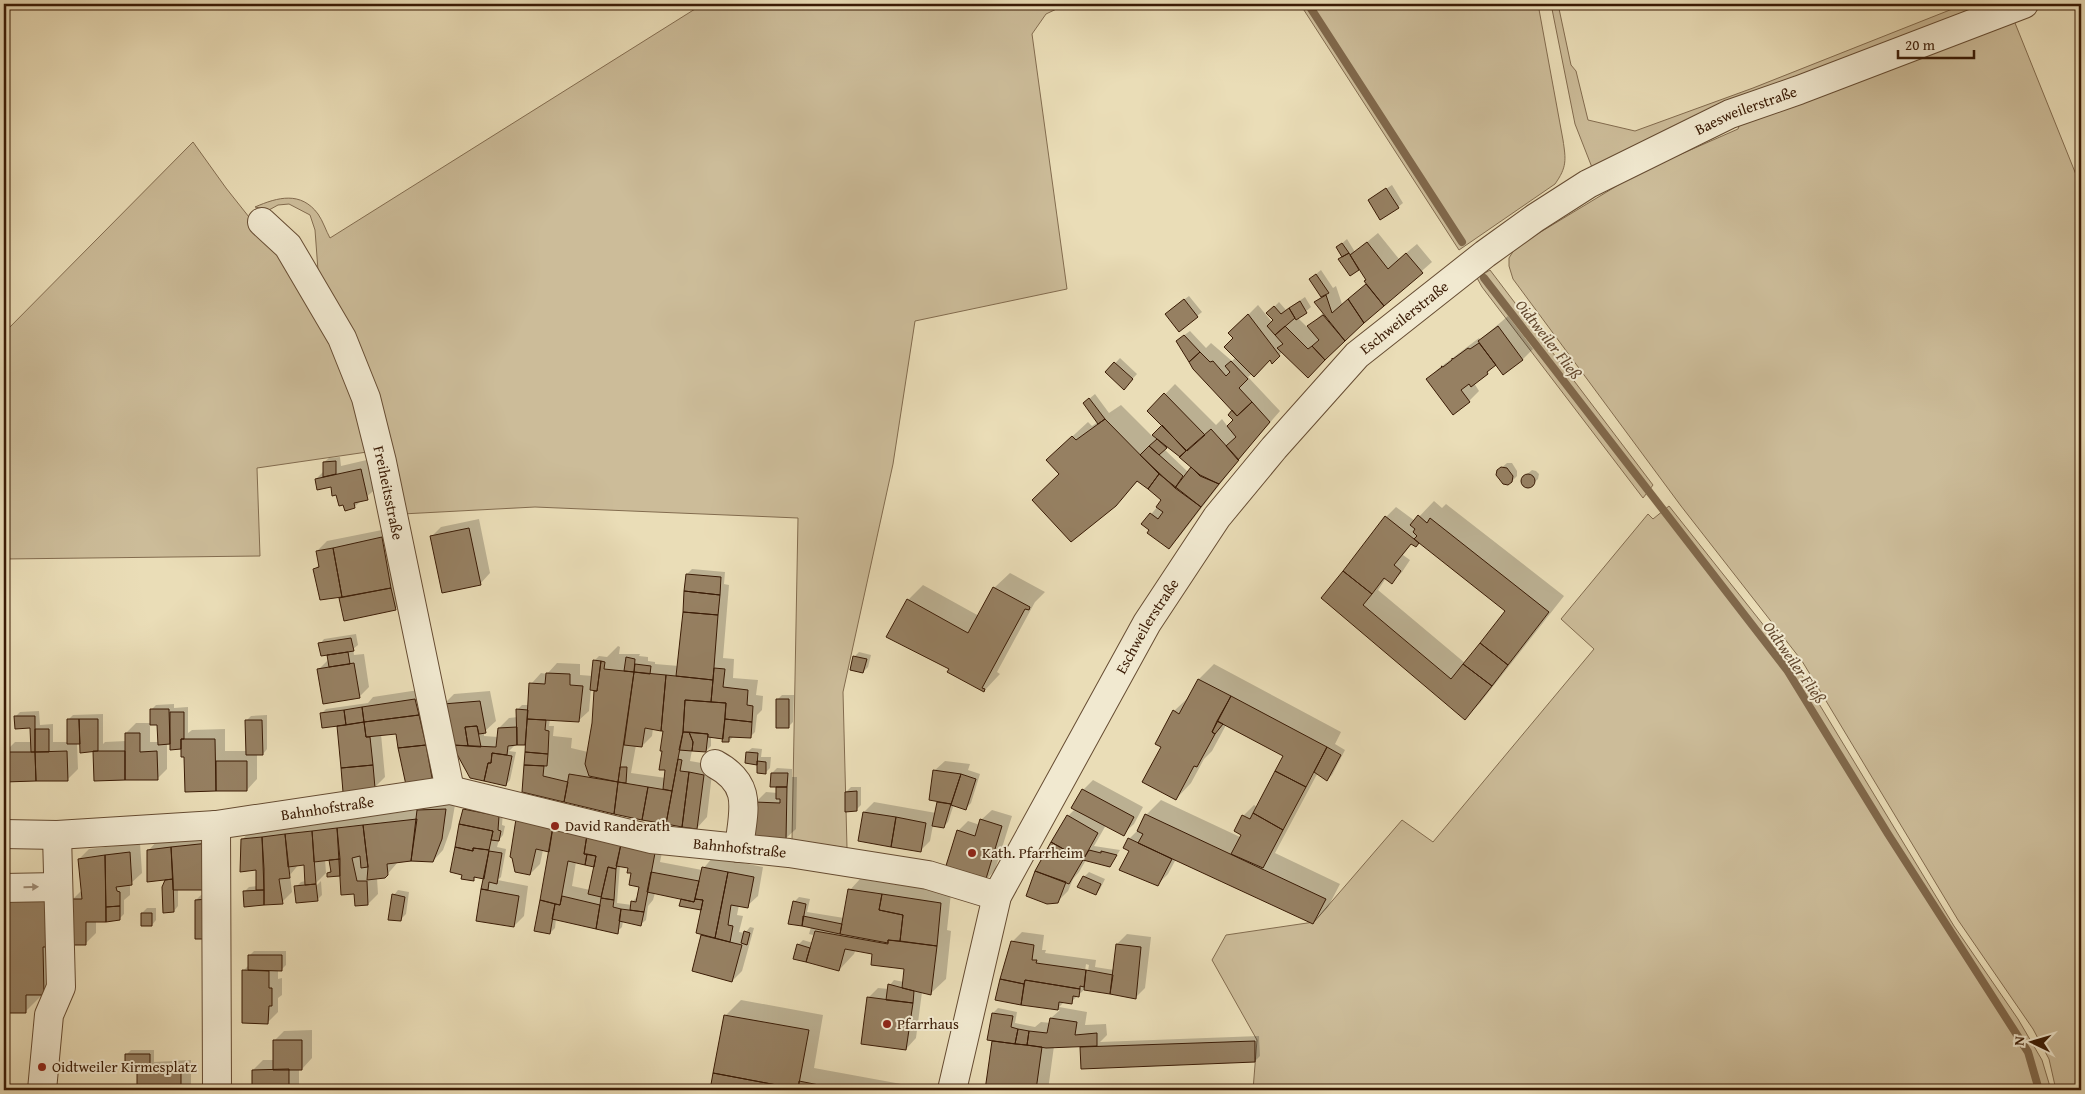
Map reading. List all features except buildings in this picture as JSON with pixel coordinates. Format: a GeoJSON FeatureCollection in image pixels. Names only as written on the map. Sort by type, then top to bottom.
{"type":"FeatureCollection","features":[{"type":"Feature","properties":{"kind":"street","name":"Baesweilerstraße"},"geometry":{"type":"LineString","coordinates":[[1485,254],[1534,218],[1588,184],[1730,114],[1799,90],[2024,4]]}},
{"type":"Feature","properties":{"kind":"street","name":"Freiheitsstraße"},"geometry":{"type":"LineString","coordinates":[[262,222],[288,246],[342,338],[366,398],[382,462],[450,790]]}},
{"type":"Feature","properties":{"kind":"street","name":"Eschweilerstraße"},"geometry":{"type":"LineString","coordinates":[[952,1090],[997,896],[1147,622],[1217,518],[1274,448],[1357,356],[1485,254]]}},
{"type":"Feature","properties":{"kind":"street"},"geometry":{"type":"LineString","coordinates":[[715,764],[734,777],[740,784],[743,802],[739,848]]}},
{"type":"Feature","properties":{"kind":"street","name":"Bahnhofstraße"},"geometry":{"type":"LineString","coordinates":[[4,834],[57,834],[216,825],[450,790],[651,839],[789,853],[928,874],[997,896]]}},
{"type":"Feature","properties":{"kind":"street"},"geometry":{"type":"LineString","coordinates":[[216,825],[217,1090]]}},
{"type":"Feature","properties":{"kind":"street"},"geometry":{"type":"LineString","coordinates":[[42,1090],[49,1015],[61,987],[57,834]]}},
{"type":"Feature","properties":{"kind":"street"},"geometry":{"type":"LineString","coordinates":[[4,888],[58,887]]}},
{"type":"Feature","properties":{"kind":"shaded area"},"geometry":{"type":"Polygon","coordinates":[[[703,4],[1067,4],[1046,14],[1032,34],[1067,289],[915,321],[893,464],[843,692],[847,848],[792,840],[798,518],[535,507],[402,514],[319,284],[315,230],[310,215],[289,204],[278,205],[269,210],[255,207],[281,199],[297,199],[311,207],[318,214],[330,238],[703,4]]]}},
{"type":"Feature","properties":{"kind":"shaded area"},"geometry":{"type":"Polygon","coordinates":[[[1300,4],[1538,4],[1565,153],[1564,168],[1555,184],[1459,250],[1300,4]]]}},
{"type":"Feature","properties":{"kind":"shaded area"},"geometry":{"type":"Polygon","coordinates":[[[1551,4],[1558,4],[1571,65],[1576,71],[1588,120],[1635,131],[1753,88],[1965,4],[1991,4],[1593,170],[1575,124],[1551,4]]]}},
{"type":"Feature","properties":{"kind":"shaded area"},"geometry":{"type":"Polygon","coordinates":[[[2013,18],[2081,187],[2081,1090],[2056,1090],[2049,1059],[2033,1029],[1958,920],[1802,661],[1681,506],[1513,279],[1509,266],[1509,258],[1514,250],[1534,236],[1638,173],[1738,129],[1741,121],[2013,18]]]}},
{"type":"Feature","properties":{"kind":"shaded area"},"geometry":{"type":"Polygon","coordinates":[[[193,142],[226,188],[310,294],[374,451],[257,468],[260,556],[4,559],[4,333],[193,142]]]}},
{"type":"Feature","properties":{"kind":"shaded area"},"geometry":{"type":"Polygon","coordinates":[[[1490,270],[1653,485],[1643,498],[1482,287],[1477,278],[1490,270]]]}},
{"type":"Feature","properties":{"kind":"shaded area"},"geometry":{"type":"Polygon","coordinates":[[[1669,506],[1796,666],[1954,926],[2018,1019],[2042,1060],[2051,1090],[1253,1090],[1257,1040],[1212,960],[1226,935],[1314,922],[1402,820],[1433,842],[1594,649],[1561,619],[1648,514],[1653,519],[1669,506]]]}},
{"type":"Feature","properties":{"kind":"waterway","name":"Oidtweiler Fließ"},"geometry":{"type":"LineString","coordinates":[[1308,4],[1462,242]]}},
{"type":"Feature","properties":{"kind":"waterway","name":"Oidtweiler Fließ"},"geometry":{"type":"LineString","coordinates":[[1484,278],[1787,670],[1888,834],[2028,1052],[2039,1090]]}},
{"type":"Feature","properties":{"kind":"place","name":"David Randerath"},"geometry":{"type":"Point","coordinates":[555,826]}},
{"type":"Feature","properties":{"kind":"place","name":"Kath. Pfarrheim"},"geometry":{"type":"Point","coordinates":[972,853]}},
{"type":"Feature","properties":{"kind":"place","name":"Pfarrhaus"},"geometry":{"type":"Point","coordinates":[887,1024]}},
{"type":"Feature","properties":{"kind":"place","name":"Oidtweiler Kirmesplatz"},"geometry":{"type":"Point","coordinates":[42,1067]}}]}
